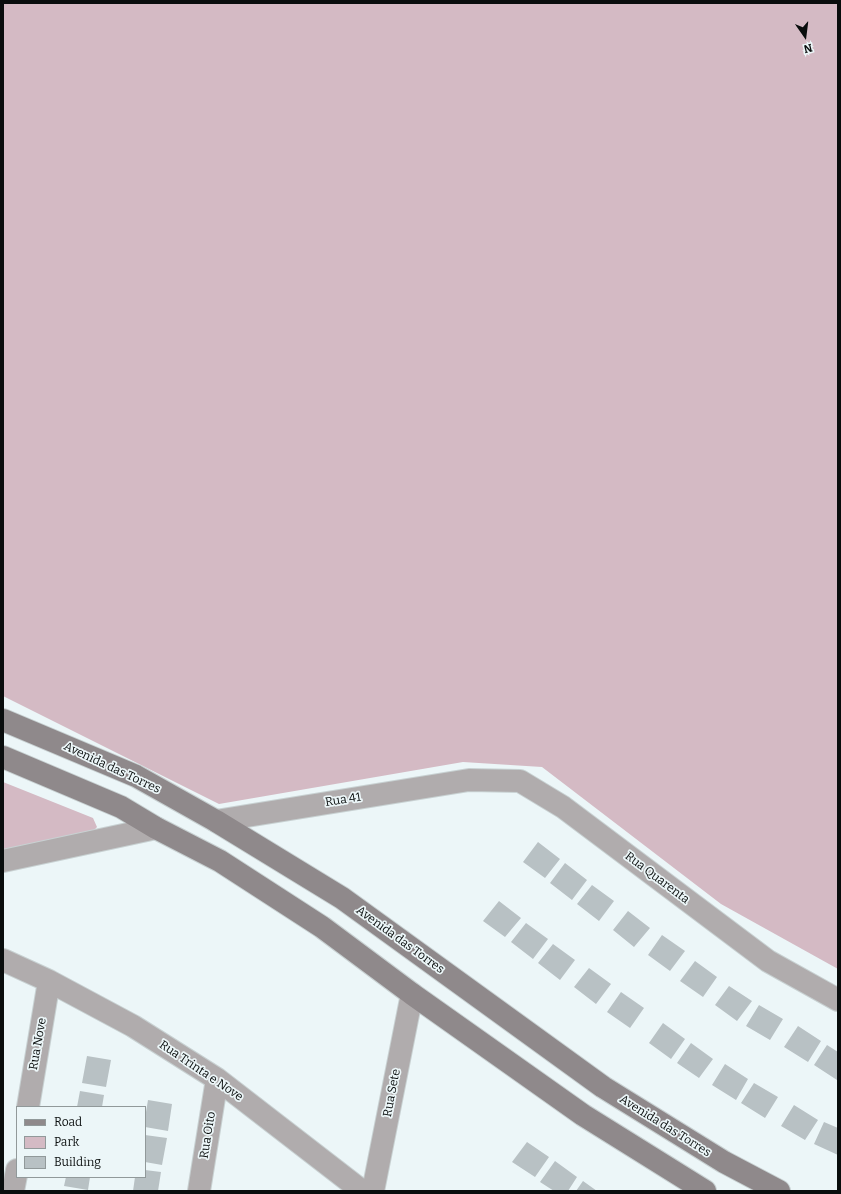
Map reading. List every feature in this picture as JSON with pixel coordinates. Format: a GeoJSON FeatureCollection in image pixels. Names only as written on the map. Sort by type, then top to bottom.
{"type":"FeatureCollection","features":[{"type":"Feature","properties":{"kind":"main road","name":"Avenida das Torres"},"geometry":{"type":"LineString","coordinates":[[3,720],[136,776],[216,821],[342,898],[603,1087],[724,1162],[779,1191]]}},
{"type":"Feature","properties":{"kind":"main road"},"geometry":{"type":"LineString","coordinates":[[3,757],[121,807],[156,828],[220,861],[322,926],[412,994],[584,1115],[705,1191]]}},
{"type":"Feature","properties":{"kind":"street","name":"Rua 41"},"geometry":{"type":"LineString","coordinates":[[216,821],[469,780]]}},
{"type":"Feature","properties":{"kind":"street","name":"Rua Quarenta"},"geometry":{"type":"LineString","coordinates":[[469,780],[520,781],[563,807],[768,961],[838,1000]]}},
{"type":"Feature","properties":{"kind":"street"},"geometry":{"type":"LineString","coordinates":[[3,861],[156,828]]}},
{"type":"Feature","properties":{"kind":"street","name":"Rua Trinta e Nove"},"geometry":{"type":"LineString","coordinates":[[3,960],[49,981],[133,1026],[217,1079],[362,1191]]}},
{"type":"Feature","properties":{"kind":"street","name":"Rua Nove"},"geometry":{"type":"LineString","coordinates":[[28,1106],[49,981]]}},
{"type":"Feature","properties":{"kind":"street","name":"Rua Sete"},"geometry":{"type":"LineString","coordinates":[[373,1191],[412,994]]}},
{"type":"Feature","properties":{"kind":"street","name":"Rua Oito"},"geometry":{"type":"LineString","coordinates":[[199,1191],[217,1079]]}},
{"type":"Feature","properties":{"kind":"street"},"geometry":{"type":"LineString","coordinates":[[13,1191],[16,1175]]}},
{"type":"Feature","properties":{"kind":"green space"},"geometry":{"type":"Polygon","coordinates":[[[3,3],[838,3],[838,969],[721,904],[542,767],[463,762],[219,804],[3,696],[3,3]]]}},
{"type":"Feature","properties":{"kind":"green space"},"geometry":{"type":"Polygon","coordinates":[[[3,782],[93,818],[97,827],[88,837],[3,850],[3,782]]]}},
{"type":"Feature","properties":{"kind":"building"},"geometry":{"type":"Polygon","coordinates":[[[538,842],[560,859],[545,878],[523,862],[538,842]]]}},
{"type":"Feature","properties":{"kind":"building"},"geometry":{"type":"Polygon","coordinates":[[[565,863],[587,880],[572,900],[550,883],[565,863]]]}},
{"type":"Feature","properties":{"kind":"building"},"geometry":{"type":"Polygon","coordinates":[[[592,885],[614,901],[599,921],[577,904],[592,885]]]}},
{"type":"Feature","properties":{"kind":"building"},"geometry":{"type":"Polygon","coordinates":[[[499,901],[521,918],[505,937],[483,921],[499,901]]]}},
{"type":"Feature","properties":{"kind":"building"},"geometry":{"type":"Polygon","coordinates":[[[628,911],[650,928],[634,947],[613,930],[628,911]]]}},
{"type":"Feature","properties":{"kind":"building"},"geometry":{"type":"Polygon","coordinates":[[[526,923],[548,939],[533,959],[511,942],[526,923]]]}},
{"type":"Feature","properties":{"kind":"building"},"geometry":{"type":"Polygon","coordinates":[[[662,935],[685,951],[670,971],[648,955],[662,935]]]}},
{"type":"Feature","properties":{"kind":"building"},"geometry":{"type":"Polygon","coordinates":[[[553,944],[575,960],[560,980],[538,963],[553,944]]]}},
{"type":"Feature","properties":{"kind":"building"},"geometry":{"type":"Polygon","coordinates":[[[695,961],[717,977],[703,997],[680,981],[695,961]]]}},
{"type":"Feature","properties":{"kind":"building"},"geometry":{"type":"Polygon","coordinates":[[[589,968],[611,984],[596,1004],[574,987],[589,968]]]}},
{"type":"Feature","properties":{"kind":"building"},"geometry":{"type":"Polygon","coordinates":[[[729,986],[752,1001],[737,1021],[715,1005],[729,986]]]}},
{"type":"Feature","properties":{"kind":"building"},"geometry":{"type":"Polygon","coordinates":[[[621,992],[644,1008],[630,1028],[607,1012],[621,992]]]}},
{"type":"Feature","properties":{"kind":"building"},"geometry":{"type":"Polygon","coordinates":[[[759,1005],[783,1019],[770,1040],[746,1026],[759,1005]]]}},
{"type":"Feature","properties":{"kind":"building"},"geometry":{"type":"Polygon","coordinates":[[[663,1023],[685,1039],[671,1059],[649,1043],[663,1023]]]}},
{"type":"Feature","properties":{"kind":"building"},"geometry":{"type":"Polygon","coordinates":[[[798,1026],[821,1041],[808,1062],[784,1047],[798,1026]]]}},
{"type":"Feature","properties":{"kind":"building"},"geometry":{"type":"Polygon","coordinates":[[[691,1043],[713,1059],[699,1078],[677,1063],[691,1043]]]}},
{"type":"Feature","properties":{"kind":"building"},"geometry":{"type":"Polygon","coordinates":[[[827,1045],[838,1052],[837,1080],[814,1065],[827,1045]]]}},
{"type":"Feature","properties":{"kind":"building"},"geometry":{"type":"Polygon","coordinates":[[[87,1056],[111,1060],[106,1087],[82,1083],[87,1056]]]}},
{"type":"Feature","properties":{"kind":"building"},"geometry":{"type":"Polygon","coordinates":[[[725,1064],[748,1079],[736,1100],[712,1085],[725,1064]]]}},
{"type":"Feature","properties":{"kind":"building"},"geometry":{"type":"Polygon","coordinates":[[[754,1083],[778,1097],[765,1118],[741,1103],[754,1083]]]}},
{"type":"Feature","properties":{"kind":"building"},"geometry":{"type":"Polygon","coordinates":[[[80,1091],[104,1095],[102,1106],[77,1106],[80,1091]]]}},
{"type":"Feature","properties":{"kind":"building"},"geometry":{"type":"Polygon","coordinates":[[[148,1100],[172,1104],[168,1131],[146,1127],[148,1100]]]}},
{"type":"Feature","properties":{"kind":"building"},"geometry":{"type":"Polygon","coordinates":[[[794,1105],[818,1120],[805,1140],[781,1126],[794,1105]]]}},
{"type":"Feature","properties":{"kind":"building"},"geometry":{"type":"Polygon","coordinates":[[[824,1122],[838,1128],[838,1155],[814,1144],[824,1122]]]}},
{"type":"Feature","properties":{"kind":"building"},"geometry":{"type":"Polygon","coordinates":[[[146,1135],[167,1138],[162,1165],[146,1162],[146,1135]]]}},
{"type":"Feature","properties":{"kind":"building"},"geometry":{"type":"Polygon","coordinates":[[[527,1142],[549,1157],[535,1177],[512,1162],[527,1142]]]}},
{"type":"Feature","properties":{"kind":"building"},"geometry":{"type":"Polygon","coordinates":[[[555,1161],[577,1177],[568,1191],[554,1191],[540,1182],[555,1161]]]}},
{"type":"Feature","properties":{"kind":"building"},"geometry":{"type":"Polygon","coordinates":[[[146,1170],[161,1172],[158,1191],[133,1191],[135,1178],[146,1178],[146,1170]]]}},
{"type":"Feature","properties":{"kind":"building"},"geometry":{"type":"Polygon","coordinates":[[[66,1178],[90,1178],[88,1190],[64,1186],[66,1178]]]}},
{"type":"Feature","properties":{"kind":"building"},"geometry":{"type":"Polygon","coordinates":[[[583,1181],[597,1191],[576,1191],[583,1181]]]}}]}
